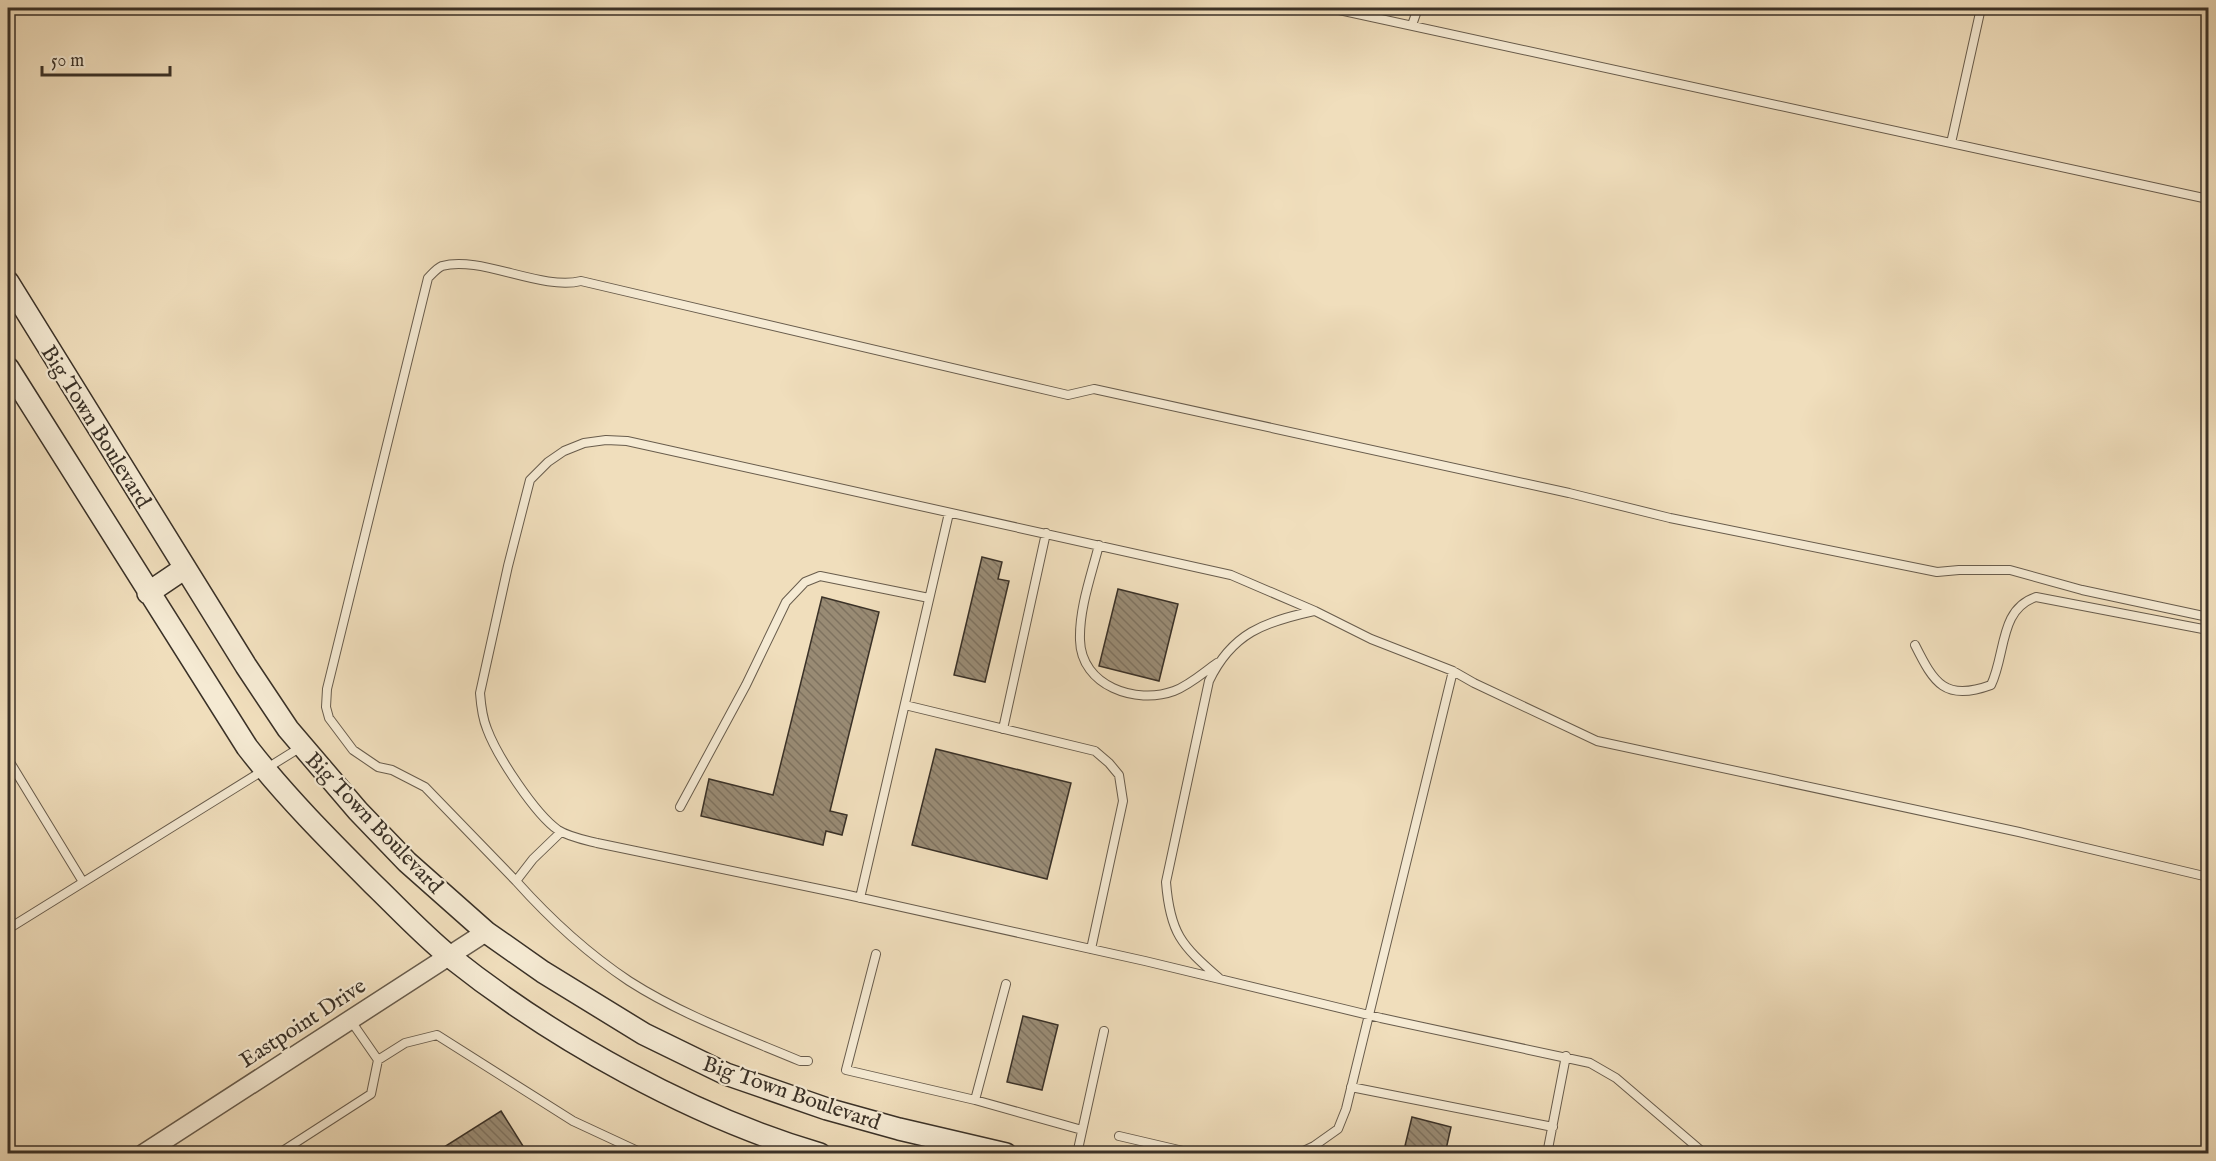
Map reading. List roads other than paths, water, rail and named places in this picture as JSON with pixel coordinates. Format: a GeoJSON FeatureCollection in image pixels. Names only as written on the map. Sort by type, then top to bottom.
{"type":"FeatureCollection","features":[{"type":"Feature","properties":{"kind":"main road","name":"Big Town Boulevard"},"geometry":{"type":"LineString","coordinates":[[8,282],[246,666],[288,729],[358,811],[407,862],[486,932],[543,972],[644,1034],[726,1074],[827,1109],[1006,1154]]}},
{"type":"Feature","properties":{"kind":"main road","name":"Big Town Boulevard"},"geometry":{"type":"LineString","coordinates":[[8,368],[234,728],[265,770],[329,841],[448,955],[526,1011],[631,1074],[715,1117],[809,1152]]}},
{"type":"Feature","properties":{"kind":"main road"},"geometry":{"type":"LineString","coordinates":[[148,592],[185,568]]}},
{"type":"Feature","properties":{"kind":"street","name":"Eastpoint Drive"},"geometry":{"type":"LineString","coordinates":[[143,1154],[486,932]]}},
{"type":"Feature","properties":{"kind":"lane"},"geometry":{"type":"LineString","coordinates":[[1330,8],[2208,199]]}},
{"type":"Feature","properties":{"kind":"lane"},"geometry":{"type":"LineString","coordinates":[[1412,25],[1418,8]]}},
{"type":"Feature","properties":{"kind":"lane"},"geometry":{"type":"LineString","coordinates":[[1951,143],[1981,8]]}},
{"type":"Feature","properties":{"kind":"lane"},"geometry":{"type":"LineString","coordinates":[[808,1061],[800,1060],[733,1033],[675,1007],[630,981],[581,946],[539,906],[425,787],[392,770],[378,767],[353,750],[334,725],[326,707],[327,688],[428,278],[440,266],[461,264],[552,281],[581,280],[1068,394],[1094,389],[1707,525],[1937,572],[2010,570],[2082,591],[2208,617]]}},
{"type":"Feature","properties":{"kind":"lane"},"geometry":{"type":"LineString","coordinates":[[1705,1154],[1616,1078],[1590,1063],[1566,1056],[1368,1015],[1091,949],[597,843],[561,832],[546,821],[528,800],[487,731],[481,711],[480,693],[530,480],[548,462],[564,451],[584,443],[606,440],[627,441],[1231,575],[1315,611],[1371,639],[1453,672],[1597,741],[2019,832],[2208,877]]}},
{"type":"Feature","properties":{"kind":"lane"},"geometry":{"type":"LineString","coordinates":[[860,898],[949,513]]}},
{"type":"Feature","properties":{"kind":"lane"},"geometry":{"type":"LineString","coordinates":[[1002,729],[1046,533]]}},
{"type":"Feature","properties":{"kind":"lane"},"geometry":{"type":"LineString","coordinates":[[1099,545],[1084,604],[1080,640],[1083,658],[1094,674],[1108,687],[1127,694],[1143,695],[1174,691],[1220,660],[1242,637],[1259,627],[1283,618],[1315,611]]}},
{"type":"Feature","properties":{"kind":"lane"},"geometry":{"type":"LineString","coordinates":[[680,807],[746,685],[786,602],[805,582],[820,576],[929,598]]}},
{"type":"Feature","properties":{"kind":"lane"},"geometry":{"type":"LineString","coordinates":[[1915,645],[1936,681],[1949,690],[1974,691],[1991,685],[1998,670],[2013,613],[2020,604],[2036,597],[2208,630]]}},
{"type":"Feature","properties":{"kind":"lane"},"geometry":{"type":"LineString","coordinates":[[1220,660],[1209,681],[1166,882],[1168,909],[1178,936],[1191,954],[1220,980]]}},
{"type":"Feature","properties":{"kind":"lane"},"geometry":{"type":"LineString","coordinates":[[1297,1154],[1314,1146],[1338,1129],[1346,1109],[1453,672]]}},
{"type":"Feature","properties":{"kind":"lane"},"geometry":{"type":"LineString","coordinates":[[904,705],[1095,751],[1119,775],[1123,801],[1091,949]]}},
{"type":"Feature","properties":{"kind":"lane"},"geometry":{"type":"LineString","coordinates":[[8,929],[302,746]]}},
{"type":"Feature","properties":{"kind":"lane"},"geometry":{"type":"LineString","coordinates":[[8,759],[83,882]]}},
{"type":"Feature","properties":{"kind":"lane"},"geometry":{"type":"LineString","coordinates":[[516,881],[533,859],[561,832]]}},
{"type":"Feature","properties":{"kind":"lane"},"geometry":{"type":"LineString","coordinates":[[876,954],[846,1070],[975,1100],[1082,1130]]}},
{"type":"Feature","properties":{"kind":"lane"},"geometry":{"type":"LineString","coordinates":[[975,1100],[1006,984]]}},
{"type":"Feature","properties":{"kind":"lane"},"geometry":{"type":"LineString","coordinates":[[350,1020],[378,1060]]}},
{"type":"Feature","properties":{"kind":"lane"},"geometry":{"type":"LineString","coordinates":[[1077,1154],[1104,1031]]}},
{"type":"Feature","properties":{"kind":"lane"},"geometry":{"type":"LineString","coordinates":[[278,1154],[371,1094],[378,1060],[405,1043],[437,1035],[573,1121],[644,1154]]}},
{"type":"Feature","properties":{"kind":"lane"},"geometry":{"type":"LineString","coordinates":[[1547,1154],[1566,1056]]}},
{"type":"Feature","properties":{"kind":"lane"},"geometry":{"type":"LineString","coordinates":[[1351,1087],[1553,1127]]}},
{"type":"Feature","properties":{"kind":"lane"},"geometry":{"type":"LineString","coordinates":[[1119,1136],[1196,1154]]}}]}
